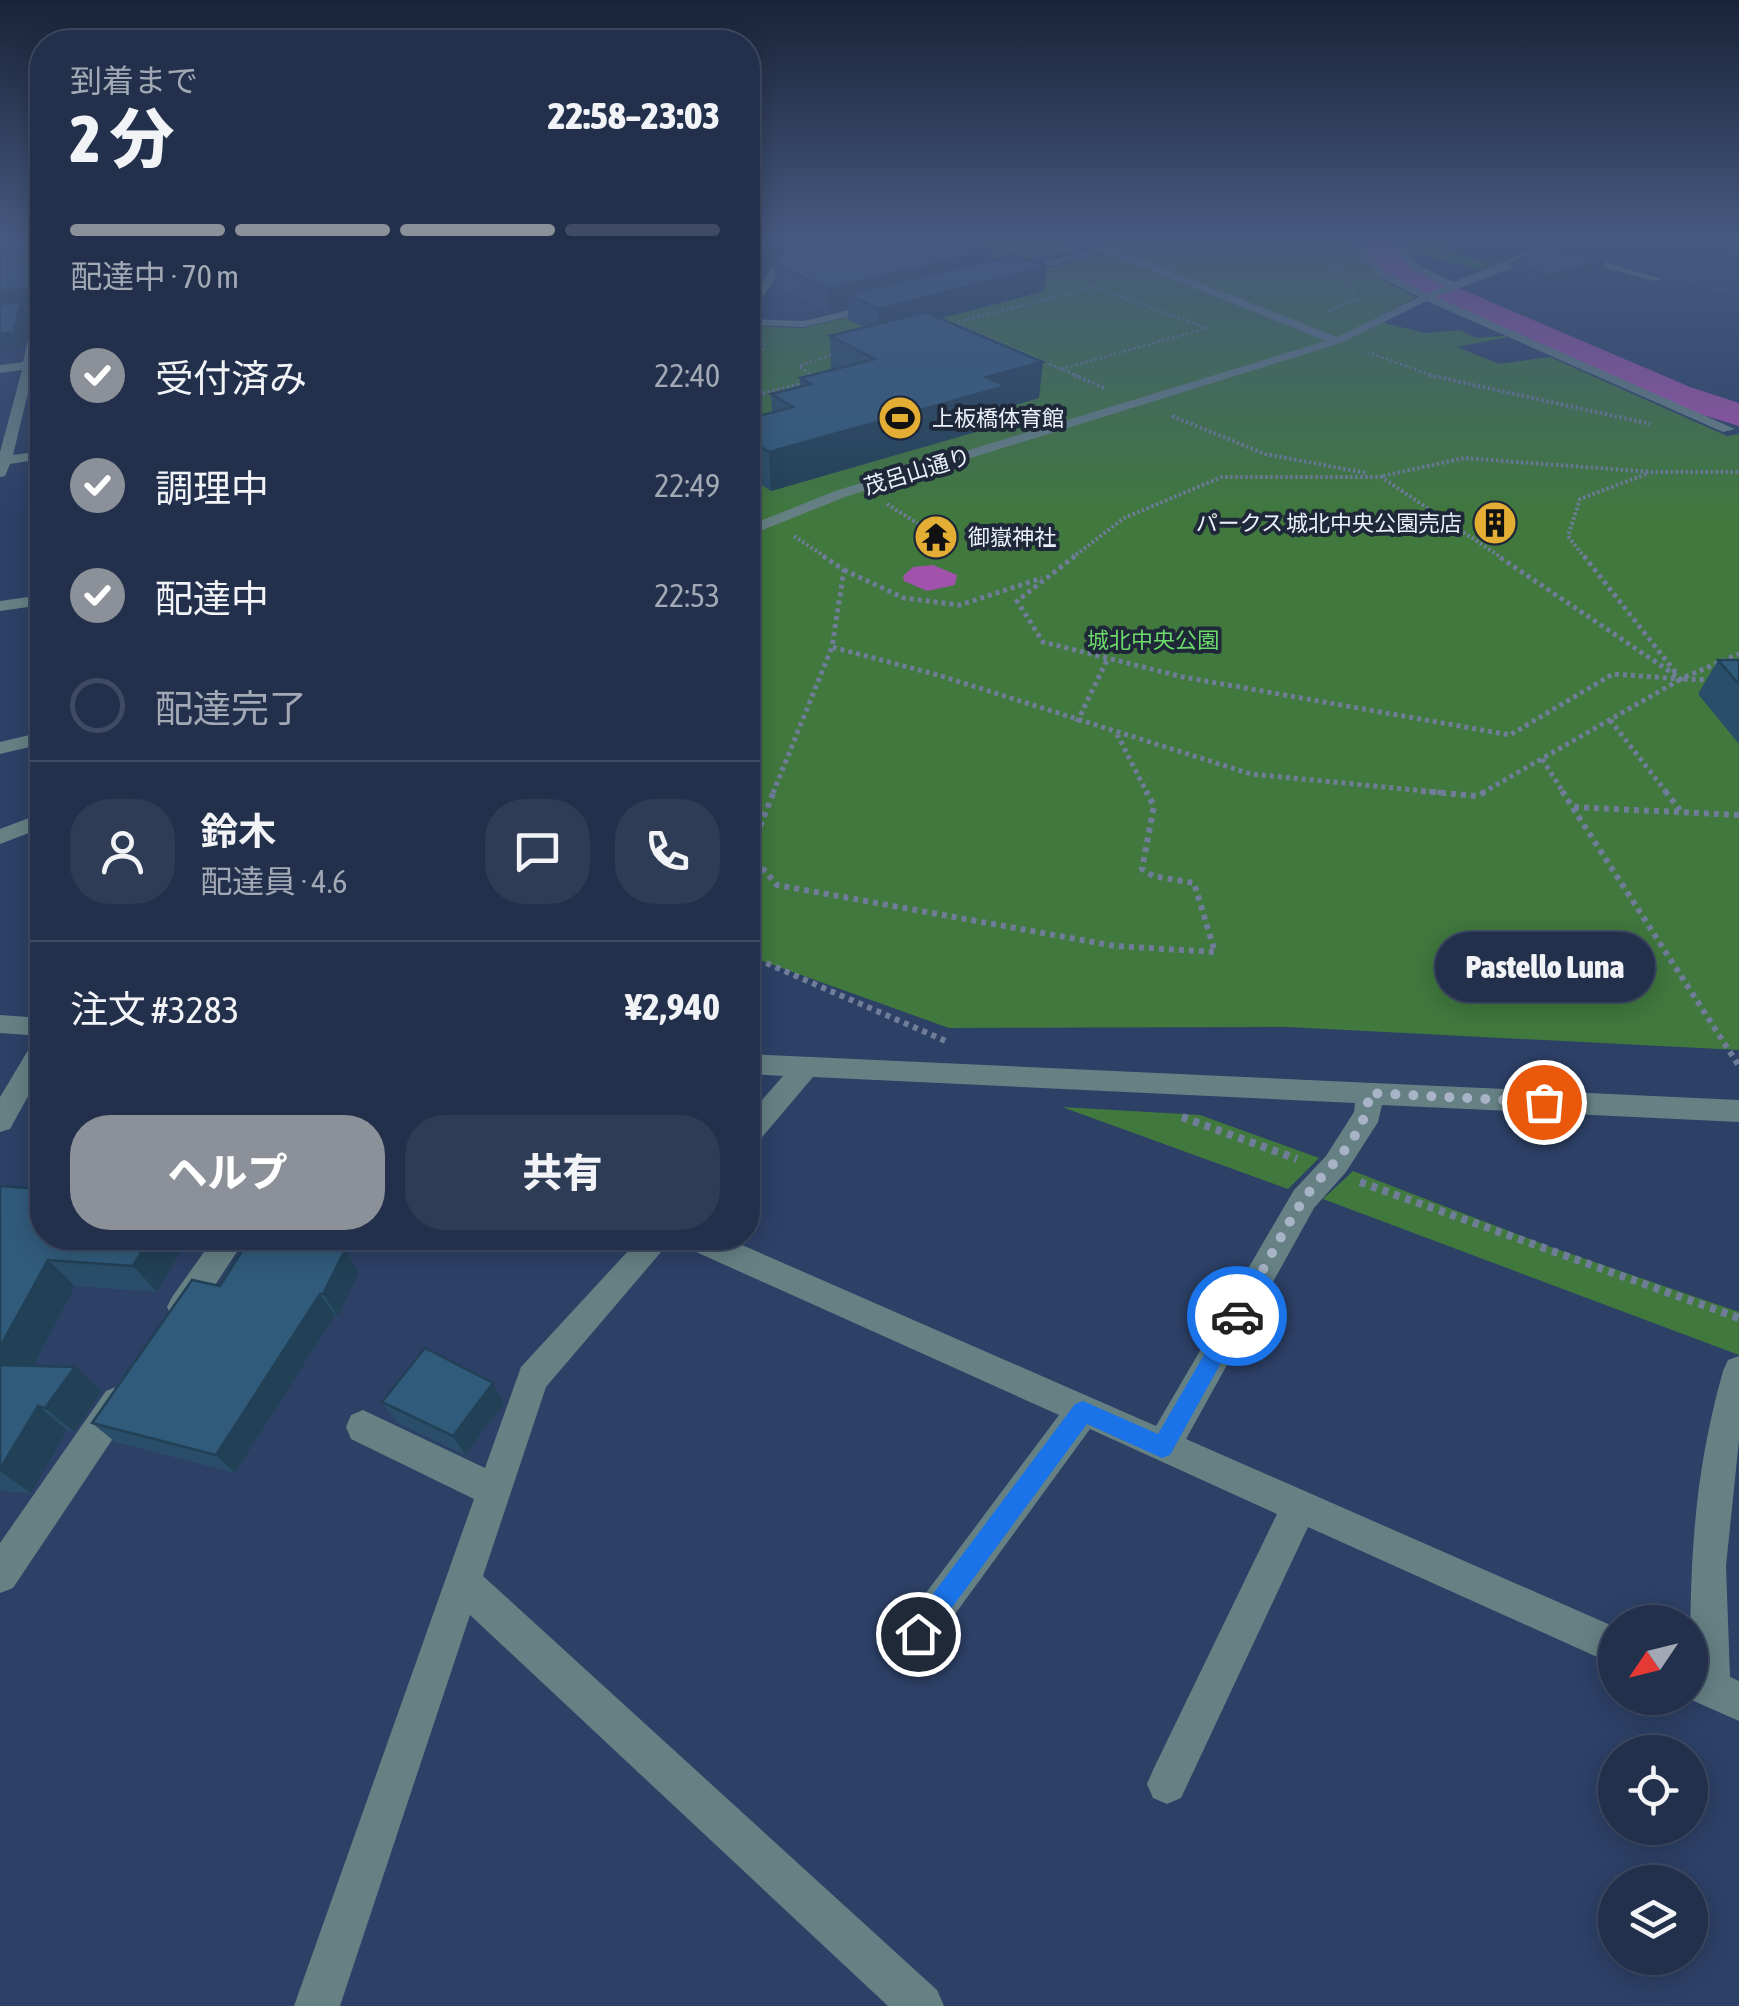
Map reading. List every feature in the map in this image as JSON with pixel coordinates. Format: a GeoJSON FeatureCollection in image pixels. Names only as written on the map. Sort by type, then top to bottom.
{"type":"FeatureCollection","features":[{"type":"Feature","properties":{"kind":"street"},"geometry":{"type":"LineString","coordinates":[[1311,331],[1337,341]]}},
{"type":"Feature","properties":{"kind":"street","name":"茂呂山通り"},"geometry":{"type":"LineString","coordinates":[[760,526],[850,491],[1141,404],[1337,341],[1358,331]]}},
{"type":"Feature","properties":{"kind":"street"},"geometry":{"type":"LineString","coordinates":[[1504,331],[1728,429]]}},
{"type":"Feature","properties":{"kind":"street"},"geometry":{"type":"LineString","coordinates":[[1,465],[23,415],[30,349]]}},
{"type":"Feature","properties":{"kind":"street"},"geometry":{"type":"LineString","coordinates":[[0,369],[30,364]]}},
{"type":"Feature","properties":{"kind":"street"},"geometry":{"type":"LineString","coordinates":[[0,415],[23,415]]}},
{"type":"Feature","properties":{"kind":"street"},"geometry":{"type":"LineString","coordinates":[[1,465],[30,459]]}},
{"type":"Feature","properties":{"kind":"street"},"geometry":{"type":"LineString","coordinates":[[0,606],[30,602]]}},
{"type":"Feature","properties":{"kind":"street"},"geometry":{"type":"LineString","coordinates":[[0,748],[30,741]]}},
{"type":"Feature","properties":{"kind":"street"},"geometry":{"type":"LineString","coordinates":[[0,837],[30,825]]}},
{"type":"Feature","properties":{"kind":"street"},"geometry":{"type":"LineString","coordinates":[[0,1024],[30,1025]]}},
{"type":"Feature","properties":{"kind":"street"},"geometry":{"type":"LineString","coordinates":[[760,1065],[1739,1111]]}},
{"type":"Feature","properties":{"kind":"street"},"geometry":{"type":"LineString","coordinates":[[760,1120],[806,1067]]}},
{"type":"Feature","properties":{"kind":"street"},"geometry":{"type":"LineString","coordinates":[[0,1122],[30,1070]]}},
{"type":"Feature","properties":{"kind":"street"},"geometry":{"type":"LineString","coordinates":[[1162,1447],[1304,1200],[1368,1114],[1369,1093]]}},
{"type":"Feature","properties":{"kind":"street"},"geometry":{"type":"LineString","coordinates":[[165,1334],[222,1250]]}},
{"type":"Feature","properties":{"kind":"street"},"geometry":{"type":"LineString","coordinates":[[317,2006],[533,1378],[647,1250]]}},
{"type":"Feature","properties":{"kind":"street"},"geometry":{"type":"LineString","coordinates":[[723,1250],[1598,1638]]}},
{"type":"Feature","properties":{"kind":"street"},"geometry":{"type":"LineString","coordinates":[[1713,1690],[1704,1576],[1707,1527],[1713,1471],[1739,1371]]}},
{"type":"Feature","properties":{"kind":"street"},"geometry":{"type":"LineString","coordinates":[[0,1575],[132,1382]]}},
{"type":"Feature","properties":{"kind":"street"},"geometry":{"type":"LineString","coordinates":[[918,1634],[1083,1411]]}},
{"type":"Feature","properties":{"kind":"street"},"geometry":{"type":"LineString","coordinates":[[363,1426],[494,1490]]}},
{"type":"Feature","properties":{"kind":"street"},"geometry":{"type":"LineString","coordinates":[[1168,1784],[1298,1506]]}},
{"type":"Feature","properties":{"kind":"street"},"geometry":{"type":"LineString","coordinates":[[462,1582],[921,2006]]}},
{"type":"Feature","properties":{"kind":"path"},"geometry":{"type":"LineString","coordinates":[[972,331],[1266,454],[1381,476],[1682,679]]}},
{"type":"Feature","properties":{"kind":"path"},"geometry":{"type":"LineString","coordinates":[[1061,369],[1198,331]]}},
{"type":"Feature","properties":{"kind":"path"},"geometry":{"type":"LineString","coordinates":[[1337,341],[1443,380],[1660,426]]}},
{"type":"Feature","properties":{"kind":"path"},"geometry":{"type":"LineString","coordinates":[[760,394],[818,380],[800,366],[849,350]]}},
{"type":"Feature","properties":{"kind":"path"},"geometry":{"type":"LineString","coordinates":[[764,393],[782,402]]}},
{"type":"Feature","properties":{"kind":"path"},"geometry":{"type":"LineString","coordinates":[[1720,680],[1613,674],[1510,735],[1183,678],[1043,642],[1017,601],[1124,518],[1222,477],[1381,476],[1464,458],[1652,472],[1739,472]]}},
{"type":"Feature","properties":{"kind":"path"},"geometry":{"type":"LineString","coordinates":[[1652,472],[1580,498],[1568,536],[1682,679]]}},
{"type":"Feature","properties":{"kind":"path"},"geometry":{"type":"LineString","coordinates":[[772,521],[844,570],[904,598],[960,605],[1050,575]]}},
{"type":"Feature","properties":{"kind":"path"},"geometry":{"type":"LineString","coordinates":[[760,824],[832,647],[844,570]]}},
{"type":"Feature","properties":{"kind":"path"},"geometry":{"type":"LineString","coordinates":[[832,647],[938,675],[1251,774],[1477,796],[1682,679],[1739,654]]}},
{"type":"Feature","properties":{"kind":"path"},"geometry":{"type":"LineString","coordinates":[[1077,722],[1108,658]]}},
{"type":"Feature","properties":{"kind":"path"},"geometry":{"type":"LineString","coordinates":[[1610,720],[1680,811]]}},
{"type":"Feature","properties":{"kind":"path"},"geometry":{"type":"LineString","coordinates":[[760,867],[777,885],[1115,946],[1215,952],[1194,883],[1153,876],[1142,868],[1154,806],[1118,734]]}},
{"type":"Feature","properties":{"kind":"path"},"geometry":{"type":"LineString","coordinates":[[1542,759],[1739,1066]]}},
{"type":"Feature","properties":{"kind":"path"},"geometry":{"type":"LineString","coordinates":[[1572,808],[1739,815]]}},
{"type":"Feature","properties":{"kind":"path"},"geometry":{"type":"LineString","coordinates":[[760,960],[960,1047]]}},
{"type":"Feature","properties":{"kind":"path"},"geometry":{"type":"LineString","coordinates":[[1164,1110],[1739,1318]]}},
{"type":"Feature","properties":{"kind":"green space","name":"城北中央公園"},"geometry":{"type":"Polygon","coordinates":[[[760,331],[1461,331],[1475,338],[1508,337],[1457,347],[1499,364],[1550,357],[1727,436],[1739,434],[1739,1050],[1288,1027],[949,1028],[760,960],[760,331]]]}},
{"type":"Feature","properties":{"kind":"green space"},"geometry":{"type":"Polygon","coordinates":[[[1062,1107],[1200,1115],[1319,1158],[1288,1189],[1062,1107]]]}},
{"type":"Feature","properties":{"kind":"green space"},"geometry":{"type":"Polygon","coordinates":[[[1353,1171],[1548,1246],[1739,1312],[1739,1355],[1323,1199],[1353,1171]]]}},
{"type":"Feature","properties":{"kind":"shaded area"},"geometry":{"type":"Polygon","coordinates":[[[933,565],[957,575],[955,585],[927,591],[904,581],[903,576],[913,567],[933,565]]]}},
{"type":"Feature","properties":{"kind":"building"},"geometry":{"type":"Polygon","coordinates":[[[851,331],[969,331],[1043,362],[986,377],[1006,386],[769,452],[760,446],[760,416],[793,407],[771,394],[811,384],[800,378],[875,359],[830,336],[851,331]]]}},
{"type":"Feature","properties":{"kind":"building"},"geometry":{"type":"Polygon","coordinates":[[[1718,660],[1739,660],[1739,684],[1718,660]]]}},
{"type":"Feature","properties":{"kind":"building"},"geometry":{"type":"Polygon","coordinates":[[[0,1186],[30,1188],[30,1250],[143,1250],[133,1266],[48,1260],[0,1347],[0,1186]]]}},
{"type":"Feature","properties":{"kind":"building"},"geometry":{"type":"Polygon","coordinates":[[[242,1250],[345,1250],[323,1294],[216,1455],[92,1423],[192,1280],[220,1286],[242,1250]]]}},
{"type":"Feature","properties":{"kind":"building"},"geometry":{"type":"Polygon","coordinates":[[[425,1348],[493,1383],[453,1436],[382,1402],[425,1348]]]}},
{"type":"Feature","properties":{"kind":"building"},"geometry":{"type":"Polygon","coordinates":[[[0,1365],[75,1367],[45,1408],[38,1406],[0,1469],[0,1365]]]}},
{"type":"Feature","properties":{"kind":"waterway"},"geometry":{"type":"LineString","coordinates":[[1530,331],[1677,395],[1739,415]]}},
{"type":"Feature","properties":{"kind":"way so far"},"geometry":{"type":"LineString","coordinates":[[1237,1316],[1304,1200],[1336,1164],[1368,1114],[1369,1093],[1544,1102]]}},
{"type":"Feature","properties":{"kind":"place","name":"上板橋体育館"},"geometry":{"type":"Point","coordinates":[900,418]}},
{"type":"Feature","properties":{"kind":"place","name":"パークス 城北中央公園売店"},"geometry":{"type":"Point","coordinates":[1495,523]}},
{"type":"Feature","properties":{"kind":"place","name":"御嶽神社"},"geometry":{"type":"Point","coordinates":[936,537]}},
{"type":"Feature","properties":{"kind":"place","name":"Pastello Luna"},"geometry":{"type":"Point","coordinates":[1544,1102]}},
{"type":"Feature","properties":{"kind":"route"},"geometry":{"type":"LineString","coordinates":[[918,1634],[1083,1411],[1162,1447],[1237,1316]]}}]}
